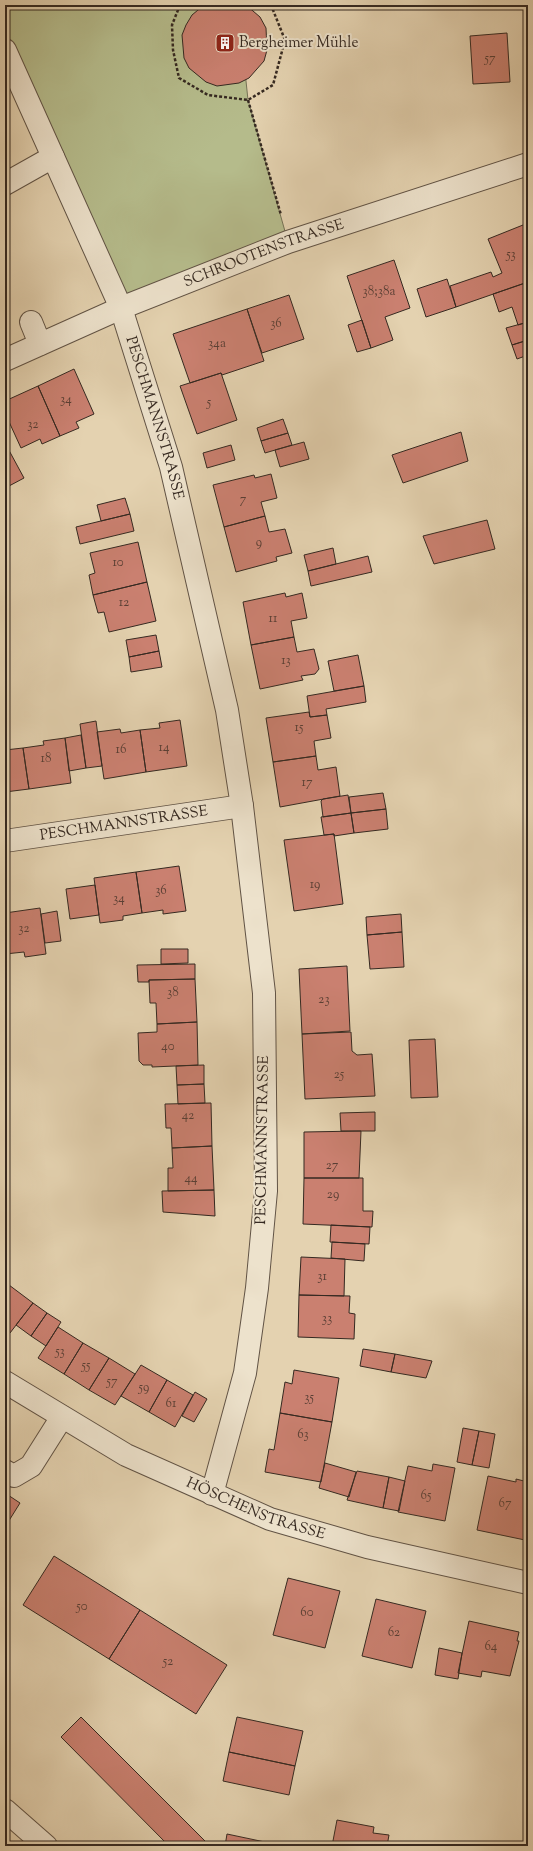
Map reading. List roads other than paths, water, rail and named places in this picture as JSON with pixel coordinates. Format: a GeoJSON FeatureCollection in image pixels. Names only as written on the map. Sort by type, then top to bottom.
{"type":"FeatureCollection","features":[{"type":"Feature","properties":{"kind":"street","name":"PESCHMANNSTRASSE"},"geometry":{"type":"LineString","coordinates":[[5,50],[121,308],[171,467],[227,710],[242,806],[264,993],[266,1191],[257,1288],[245,1373],[212,1494]]}},
{"type":"Feature","properties":{"kind":"street"},"geometry":{"type":"LineString","coordinates":[[5,184],[53,157]]}},
{"type":"Feature","properties":{"kind":"street","name":"SCHROOTENSTRASSE"},"geometry":{"type":"LineString","coordinates":[[5,360],[121,308],[288,242],[528,164]]}},
{"type":"Feature","properties":{"kind":"street"},"geometry":{"type":"LineString","coordinates":[[31,322],[40,344]]}},
{"type":"Feature","properties":{"kind":"street","name":"PESCHMANNSTRASSE"},"geometry":{"type":"LineString","coordinates":[[5,841],[242,806]]}},
{"type":"Feature","properties":{"kind":"street","name":"HÖSCHENSTRASSE"},"geometry":{"type":"LineString","coordinates":[[5,1382],[126,1455],[270,1519],[367,1547],[528,1582]]}},
{"type":"Feature","properties":{"kind":"street"},"geometry":{"type":"LineString","coordinates":[[5,1471],[14,1476],[31,1466],[62,1417]]}},
{"type":"Feature","properties":{"kind":"street"},"geometry":{"type":"LineString","coordinates":[[5,1810],[46,1846]]}},
{"type":"Feature","properties":{"kind":"place","name":"Bergheimer Mühle"},"geometry":{"type":"Point","coordinates":[225,43]}}]}
